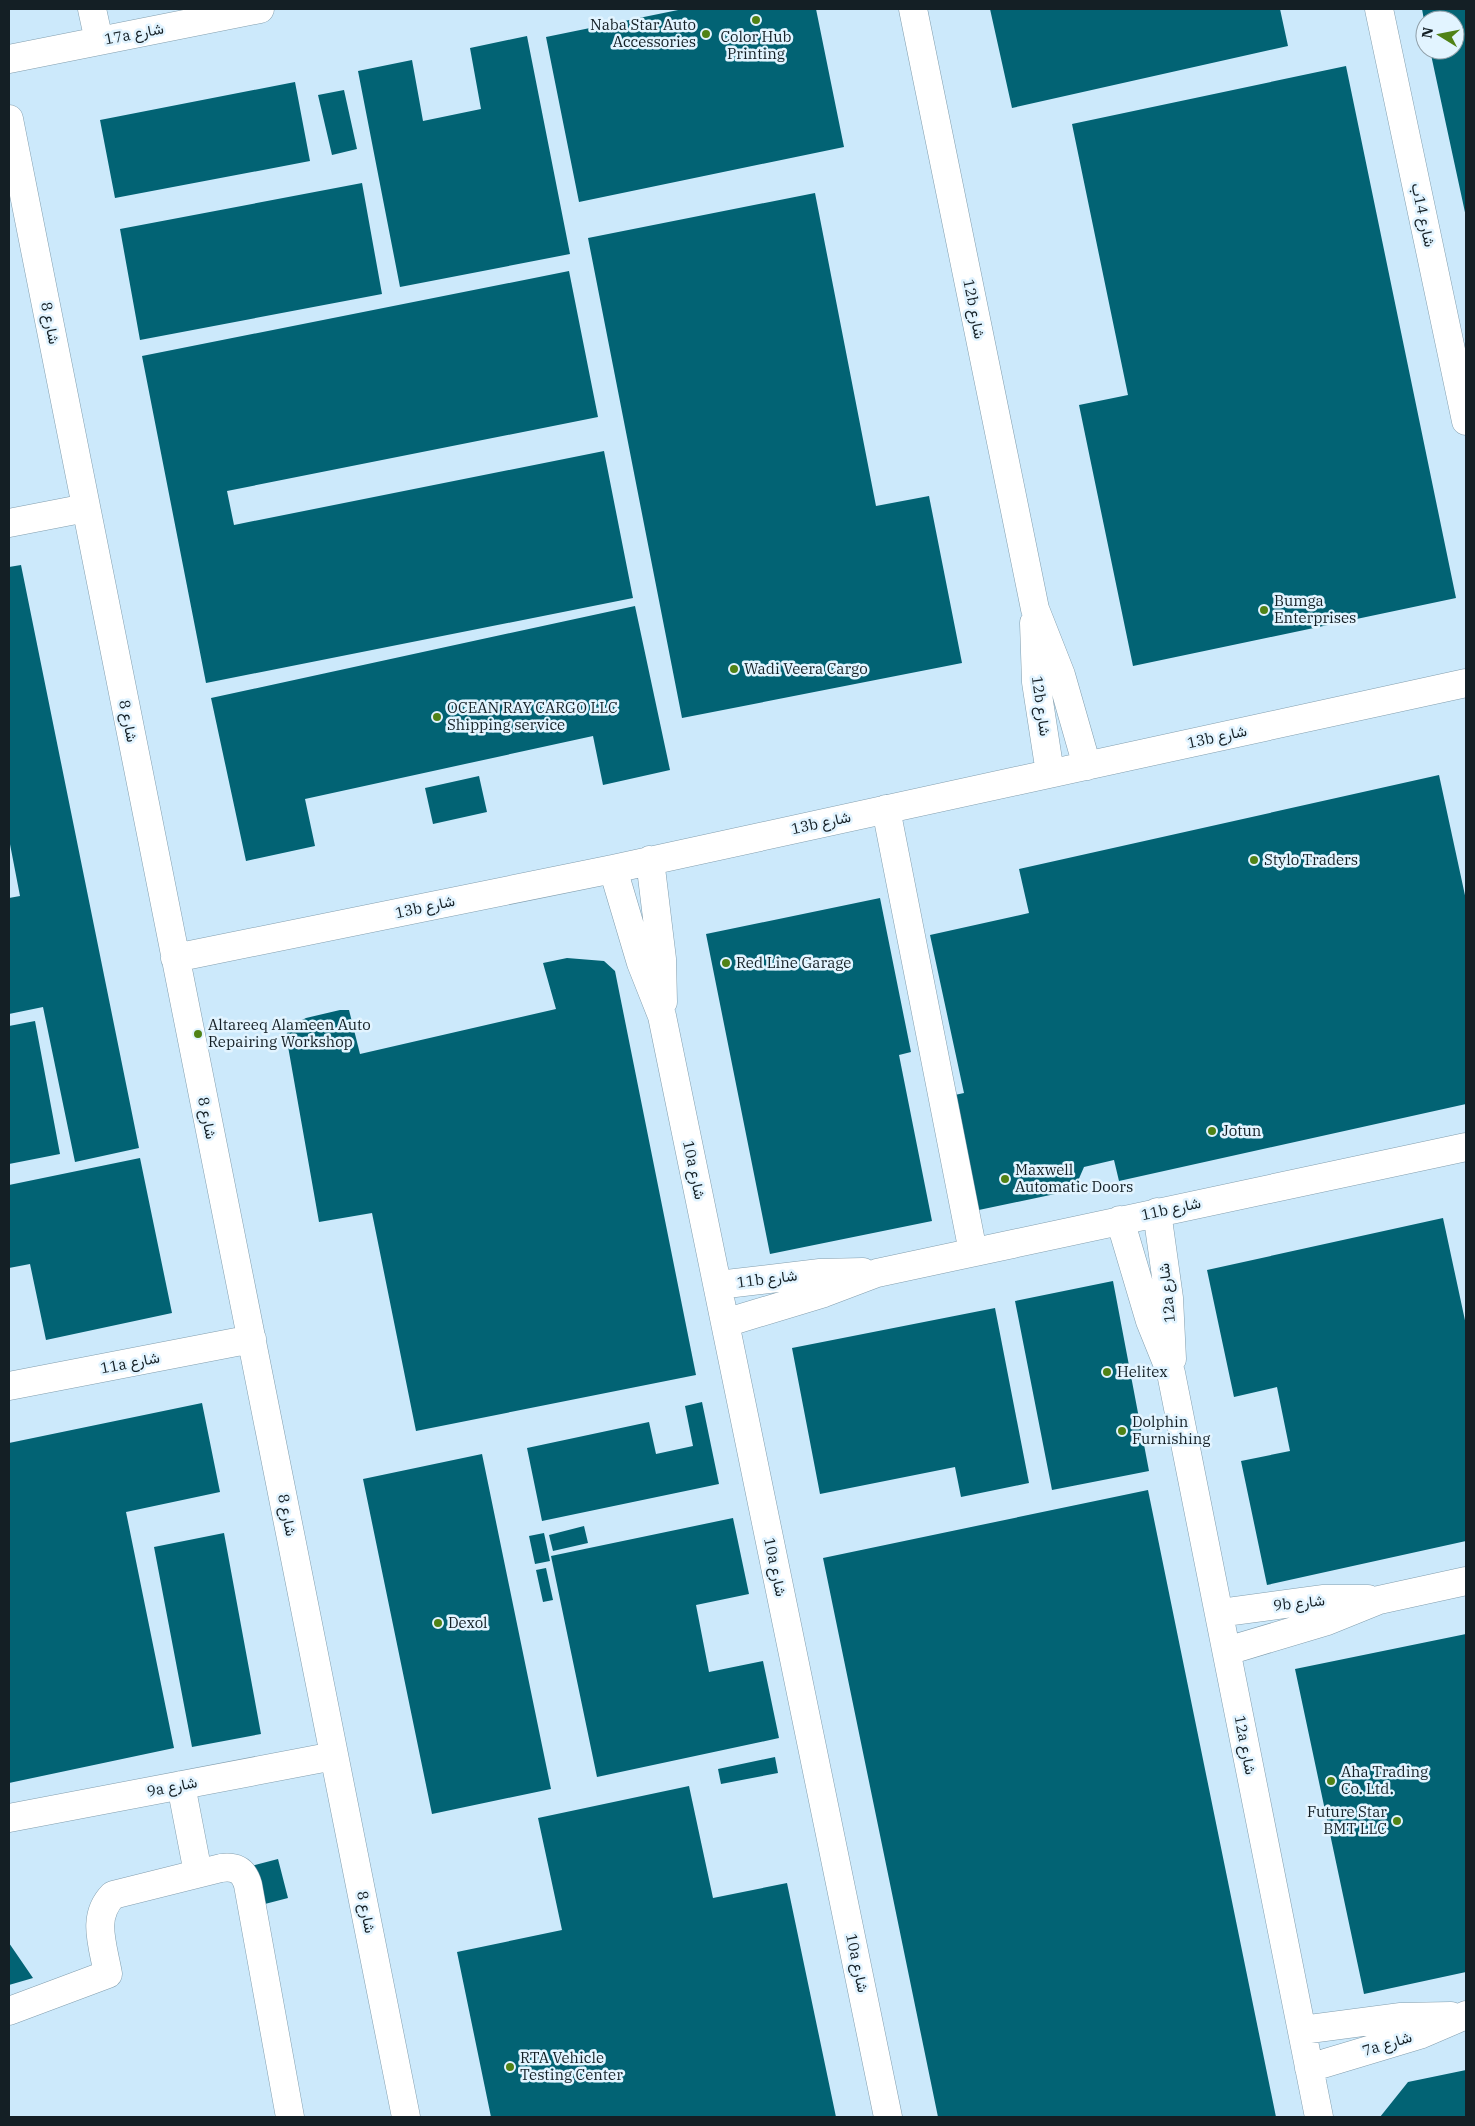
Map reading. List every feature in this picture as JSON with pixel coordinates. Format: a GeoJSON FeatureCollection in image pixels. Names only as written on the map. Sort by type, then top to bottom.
{"type":"FeatureCollection","features":[{"type":"Feature","properties":{"kind":"street"},"geometry":{"type":"LineString","coordinates":[[92,9],[99,41]]}},
{"type":"Feature","properties":{"kind":"street","name":"17a شارع"},"geometry":{"type":"LineString","coordinates":[[9,59],[260,9]]}},
{"type":"Feature","properties":{"kind":"street","name":"12b شارع"},"geometry":{"type":"LineString","coordinates":[[913,9],[1035,609],[1061,675],[1087,766]]}},
{"type":"Feature","properties":{"kind":"street","name":"شارع 14ب"},"geometry":{"type":"LineString","coordinates":[[1379,9],[1466,421]]}},
{"type":"Feature","properties":{"kind":"street","name":"شارع 8"},"geometry":{"type":"LineString","coordinates":[[9,118],[406,2117]]}},
{"type":"Feature","properties":{"kind":"street"},"geometry":{"type":"LineString","coordinates":[[9,523],[86,508]]}},
{"type":"Feature","properties":{"kind":"street","name":"12b شارع"},"geometry":{"type":"LineString","coordinates":[[1035,609],[1036,682],[1050,773]]}},
{"type":"Feature","properties":{"kind":"street","name":"13b شارع"},"geometry":{"type":"LineString","coordinates":[[175,958],[612,869],[1466,682]]}},
{"type":"Feature","properties":{"kind":"street"},"geometry":{"type":"LineString","coordinates":[[886,809],[973,1252]]}},
{"type":"Feature","properties":{"kind":"street","name":"10a شارع"},"geometry":{"type":"LineString","coordinates":[[650,860],[662,959],[662,1016]]}},
{"type":"Feature","properties":{"kind":"street","name":"10a شارع"},"geometry":{"type":"LineString","coordinates":[[612,869],[641,963],[662,1016],[888,2117]]}},
{"type":"Feature","properties":{"kind":"street","name":"11b شارع"},"geometry":{"type":"LineString","coordinates":[[718,1285],[820,1273],[877,1272],[1466,1147]]}},
{"type":"Feature","properties":{"kind":"street","name":"12a شارع"},"geometry":{"type":"LineString","coordinates":[[1157,1212],[1171,1316],[1171,1374]]}},
{"type":"Feature","properties":{"kind":"street","name":"12a شارع"},"geometry":{"type":"LineString","coordinates":[[1120,1220],[1150,1321],[1171,1374],[1319,2117]]}},
{"type":"Feature","properties":{"kind":"street","name":"11b شارع"},"geometry":{"type":"LineString","coordinates":[[726,1324],[824,1294],[877,1272]]}},
{"type":"Feature","properties":{"kind":"street","name":"11a شارع"},"geometry":{"type":"LineString","coordinates":[[9,1386],[252,1339]]}},
{"type":"Feature","properties":{"kind":"street","name":"9b شارع"},"geometry":{"type":"LineString","coordinates":[[1227,1651],[1327,1621],[1379,1600],[1466,1581]]}},
{"type":"Feature","properties":{"kind":"street","name":"9b شارع"},"geometry":{"type":"LineString","coordinates":[[1219,1612],[1322,1599],[1379,1600]]}},
{"type":"Feature","properties":{"kind":"street","name":"9a شارع"},"geometry":{"type":"LineString","coordinates":[[9,1818],[334,1756]]}},
{"type":"Feature","properties":{"kind":"street"},"geometry":{"type":"LineString","coordinates":[[181,1785],[198,1873]]}},
{"type":"Feature","properties":{"kind":"street"},"geometry":{"type":"LineString","coordinates":[[9,2011],[108,1974],[100,1916],[104,1904],[113,1895],[230,1866],[239,1870],[245,1876],[290,2117]]}},
{"type":"Feature","properties":{"kind":"street","name":"7a شارع"},"geometry":{"type":"LineString","coordinates":[[1302,2030],[1401,2017],[1464,2016]]}},
{"type":"Feature","properties":{"kind":"street","name":"7a شارع"},"geometry":{"type":"LineString","coordinates":[[1309,2068],[1422,2034],[1464,2016]]}},
{"type":"Feature","properties":{"kind":"building"},"geometry":{"type":"Polygon","coordinates":[[[683,9],[816,9],[844,147],[579,202],[546,37],[683,9]]]}},
{"type":"Feature","properties":{"kind":"building"},"geometry":{"type":"Polygon","coordinates":[[[990,9],[1280,9],[1288,46],[1012,108],[990,9]]]}},
{"type":"Feature","properties":{"kind":"building"},"geometry":{"type":"Polygon","coordinates":[[[1466,9],[1466,217],[1432,60],[1465,60],[1465,10],[1422,10],[1466,9]]]}},
{"type":"Feature","properties":{"kind":"building"},"geometry":{"type":"Polygon","coordinates":[[[527,36],[570,254],[400,287],[358,71],[412,60],[423,121],[481,109],[470,48],[527,36]]]}},
{"type":"Feature","properties":{"kind":"building"},"geometry":{"type":"Polygon","coordinates":[[[1346,66],[1456,598],[1133,666],[1079,405],[1128,395],[1072,124],[1346,66]]]}},
{"type":"Feature","properties":{"kind":"building"},"geometry":{"type":"Polygon","coordinates":[[[295,82],[310,161],[115,198],[100,120],[295,82]]]}},
{"type":"Feature","properties":{"kind":"building"},"geometry":{"type":"Polygon","coordinates":[[[344,90],[357,149],[332,155],[318,95],[344,90]]]}},
{"type":"Feature","properties":{"kind":"building"},"geometry":{"type":"Polygon","coordinates":[[[362,183],[382,294],[140,340],[120,229],[362,183]]]}},
{"type":"Feature","properties":{"kind":"building"},"geometry":{"type":"Polygon","coordinates":[[[815,193],[876,506],[929,496],[962,663],[682,718],[588,238],[815,193]]]}},
{"type":"Feature","properties":{"kind":"building"},"geometry":{"type":"Polygon","coordinates":[[[569,271],[598,417],[227,491],[234,525],[604,451],[633,598],[206,683],[142,356],[569,271]]]}},
{"type":"Feature","properties":{"kind":"building"},"geometry":{"type":"Polygon","coordinates":[[[21,565],[139,1148],[75,1162],[43,1007],[9,1014],[9,898],[20,896],[9,839],[9,567],[21,565]]]}},
{"type":"Feature","properties":{"kind":"building","name":"OCEAN RAY CARGO LLC Shipping service"},"geometry":{"type":"Polygon","coordinates":[[[635,606],[670,770],[603,785],[593,736],[305,799],[315,846],[246,861],[211,698],[635,606]]]}},
{"type":"Feature","properties":{"kind":"building"},"geometry":{"type":"Polygon","coordinates":[[[1439,775],[1466,900],[1466,1104],[1119,1181],[1114,1160],[1084,1167],[1074,1190],[974,1211],[950,1096],[964,1093],[930,935],[1029,913],[1019,869],[1439,775]]]}},
{"type":"Feature","properties":{"kind":"building"},"geometry":{"type":"Polygon","coordinates":[[[479,776],[487,812],[433,824],[425,788],[479,776]]]}},
{"type":"Feature","properties":{"kind":"building"},"geometry":{"type":"Polygon","coordinates":[[[880,898],[911,1052],[899,1055],[932,1221],[770,1254],[706,934],[880,898]]]}},
{"type":"Feature","properties":{"kind":"building"},"geometry":{"type":"Polygon","coordinates":[[[567,958],[604,961],[615,971],[696,1375],[416,1431],[372,1213],[319,1222],[286,1035],[292,1025],[306,1018],[340,1010],[349,1010],[360,1054],[556,1009],[543,963],[567,958]]]}},
{"type":"Feature","properties":{"kind":"building"},"geometry":{"type":"Polygon","coordinates":[[[35,1021],[60,1154],[9,1164],[9,1026],[35,1021]]]}},
{"type":"Feature","properties":{"kind":"building"},"geometry":{"type":"Polygon","coordinates":[[[140,1158],[172,1313],[46,1340],[30,1264],[9,1268],[9,1185],[140,1158]]]}},
{"type":"Feature","properties":{"kind":"building"},"geometry":{"type":"Polygon","coordinates":[[[1443,1218],[1466,1325],[1466,1541],[1267,1585],[1241,1461],[1290,1451],[1277,1387],[1234,1397],[1207,1270],[1443,1218]]]}},
{"type":"Feature","properties":{"kind":"building"},"geometry":{"type":"Polygon","coordinates":[[[1113,1281],[1149,1471],[1052,1490],[1015,1301],[1113,1281]]]}},
{"type":"Feature","properties":{"kind":"building"},"geometry":{"type":"Polygon","coordinates":[[[995,1308],[1029,1483],[961,1497],[955,1467],[820,1494],[792,1348],[995,1308]]]}},
{"type":"Feature","properties":{"kind":"building"},"geometry":{"type":"Polygon","coordinates":[[[702,1402],[719,1484],[542,1521],[527,1448],[649,1422],[656,1454],[693,1446],[685,1406],[702,1402]]]}},
{"type":"Feature","properties":{"kind":"building"},"geometry":{"type":"Polygon","coordinates":[[[202,1403],[220,1492],[126,1512],[174,1748],[9,1783],[9,1443],[202,1403]]]}},
{"type":"Feature","properties":{"kind":"building"},"geometry":{"type":"Polygon","coordinates":[[[482,1454],[551,1789],[432,1814],[363,1479],[482,1454]]]}},
{"type":"Feature","properties":{"kind":"building"},"geometry":{"type":"Polygon","coordinates":[[[1148,1490],[1276,2117],[938,2117],[823,1558],[1148,1490]]]}},
{"type":"Feature","properties":{"kind":"building"},"geometry":{"type":"Polygon","coordinates":[[[733,1518],[749,1594],[696,1605],[709,1672],[763,1661],[779,1738],[597,1777],[551,1556],[733,1518]]]}},
{"type":"Feature","properties":{"kind":"building"},"geometry":{"type":"Polygon","coordinates":[[[584,1526],[588,1543],[553,1551],[549,1535],[584,1526]]]}},
{"type":"Feature","properties":{"kind":"building"},"geometry":{"type":"Polygon","coordinates":[[[224,1533],[261,1734],[192,1747],[154,1547],[224,1533]]]}},
{"type":"Feature","properties":{"kind":"building"},"geometry":{"type":"Polygon","coordinates":[[[544,1533],[550,1561],[535,1564],[529,1536],[544,1533]]]}},
{"type":"Feature","properties":{"kind":"building"},"geometry":{"type":"Polygon","coordinates":[[[546,1568],[553,1600],[543,1602],[536,1570],[546,1568]]]}},
{"type":"Feature","properties":{"kind":"building","name":"Future Star BMT LLC"},"geometry":{"type":"Polygon","coordinates":[[[1466,1634],[1466,1972],[1364,1994],[1295,1669],[1466,1634]]]}},
{"type":"Feature","properties":{"kind":"building"},"geometry":{"type":"Polygon","coordinates":[[[775,1757],[778,1773],[721,1784],[718,1769],[775,1757]]]}},
{"type":"Feature","properties":{"kind":"building"},"geometry":{"type":"Polygon","coordinates":[[[689,1786],[713,1898],[787,1883],[836,2117],[491,2117],[457,1952],[562,1930],[538,1818],[689,1786]]]}},
{"type":"Feature","properties":{"kind":"building"},"geometry":{"type":"Polygon","coordinates":[[[278,1859],[288,1898],[261,1905],[251,1866],[278,1859]]]}},
{"type":"Feature","properties":{"kind":"building"},"geometry":{"type":"Polygon","coordinates":[[[9,1943],[33,1978],[9,1985],[9,1943]]]}},
{"type":"Feature","properties":{"kind":"building"},"geometry":{"type":"Polygon","coordinates":[[[1466,2070],[1466,2117],[1380,2117],[1408,2082],[1466,2070]]]}},
{"type":"Feature","properties":{"kind":"place","name":"Color Hub Printing"},"geometry":{"type":"Point","coordinates":[756,20]}},
{"type":"Feature","properties":{"kind":"place","name":"Naba Star Auto Accessories"},"geometry":{"type":"Point","coordinates":[706,34]}},
{"type":"Feature","properties":{"kind":"place","name":"Bumga Enterprises"},"geometry":{"type":"Point","coordinates":[1264,610]}},
{"type":"Feature","properties":{"kind":"place","name":"Wadi Veera Cargo"},"geometry":{"type":"Point","coordinates":[734,669]}},
{"type":"Feature","properties":{"kind":"place","name":"OCEAN RAY CARGO LLC Shipping service"},"geometry":{"type":"Point","coordinates":[437,717]}},
{"type":"Feature","properties":{"kind":"place","name":"Stylo Traders"},"geometry":{"type":"Point","coordinates":[1254,860]}},
{"type":"Feature","properties":{"kind":"place","name":"Red Line Garage"},"geometry":{"type":"Point","coordinates":[726,963]}},
{"type":"Feature","properties":{"kind":"place","name":"Altareeq Alameen Auto Repairing Workshop"},"geometry":{"type":"Point","coordinates":[198,1034]}},
{"type":"Feature","properties":{"kind":"place","name":"Jotun"},"geometry":{"type":"Point","coordinates":[1212,1131]}},
{"type":"Feature","properties":{"kind":"place","name":"Maxwell Automatic Doors"},"geometry":{"type":"Point","coordinates":[1005,1179]}},
{"type":"Feature","properties":{"kind":"place","name":"Helitex"},"geometry":{"type":"Point","coordinates":[1107,1372]}},
{"type":"Feature","properties":{"kind":"place","name":"Dolphin Furnishing"},"geometry":{"type":"Point","coordinates":[1122,1431]}},
{"type":"Feature","properties":{"kind":"place","name":"Dexol"},"geometry":{"type":"Point","coordinates":[438,1623]}},
{"type":"Feature","properties":{"kind":"place","name":"Aha Trading Co. Ltd."},"geometry":{"type":"Point","coordinates":[1331,1781]}},
{"type":"Feature","properties":{"kind":"place","name":"Future Star BMT LLC"},"geometry":{"type":"Point","coordinates":[1397,1821]}},
{"type":"Feature","properties":{"kind":"place","name":"RTA Vehicle Testing Center"},"geometry":{"type":"Point","coordinates":[510,2067]}}]}
